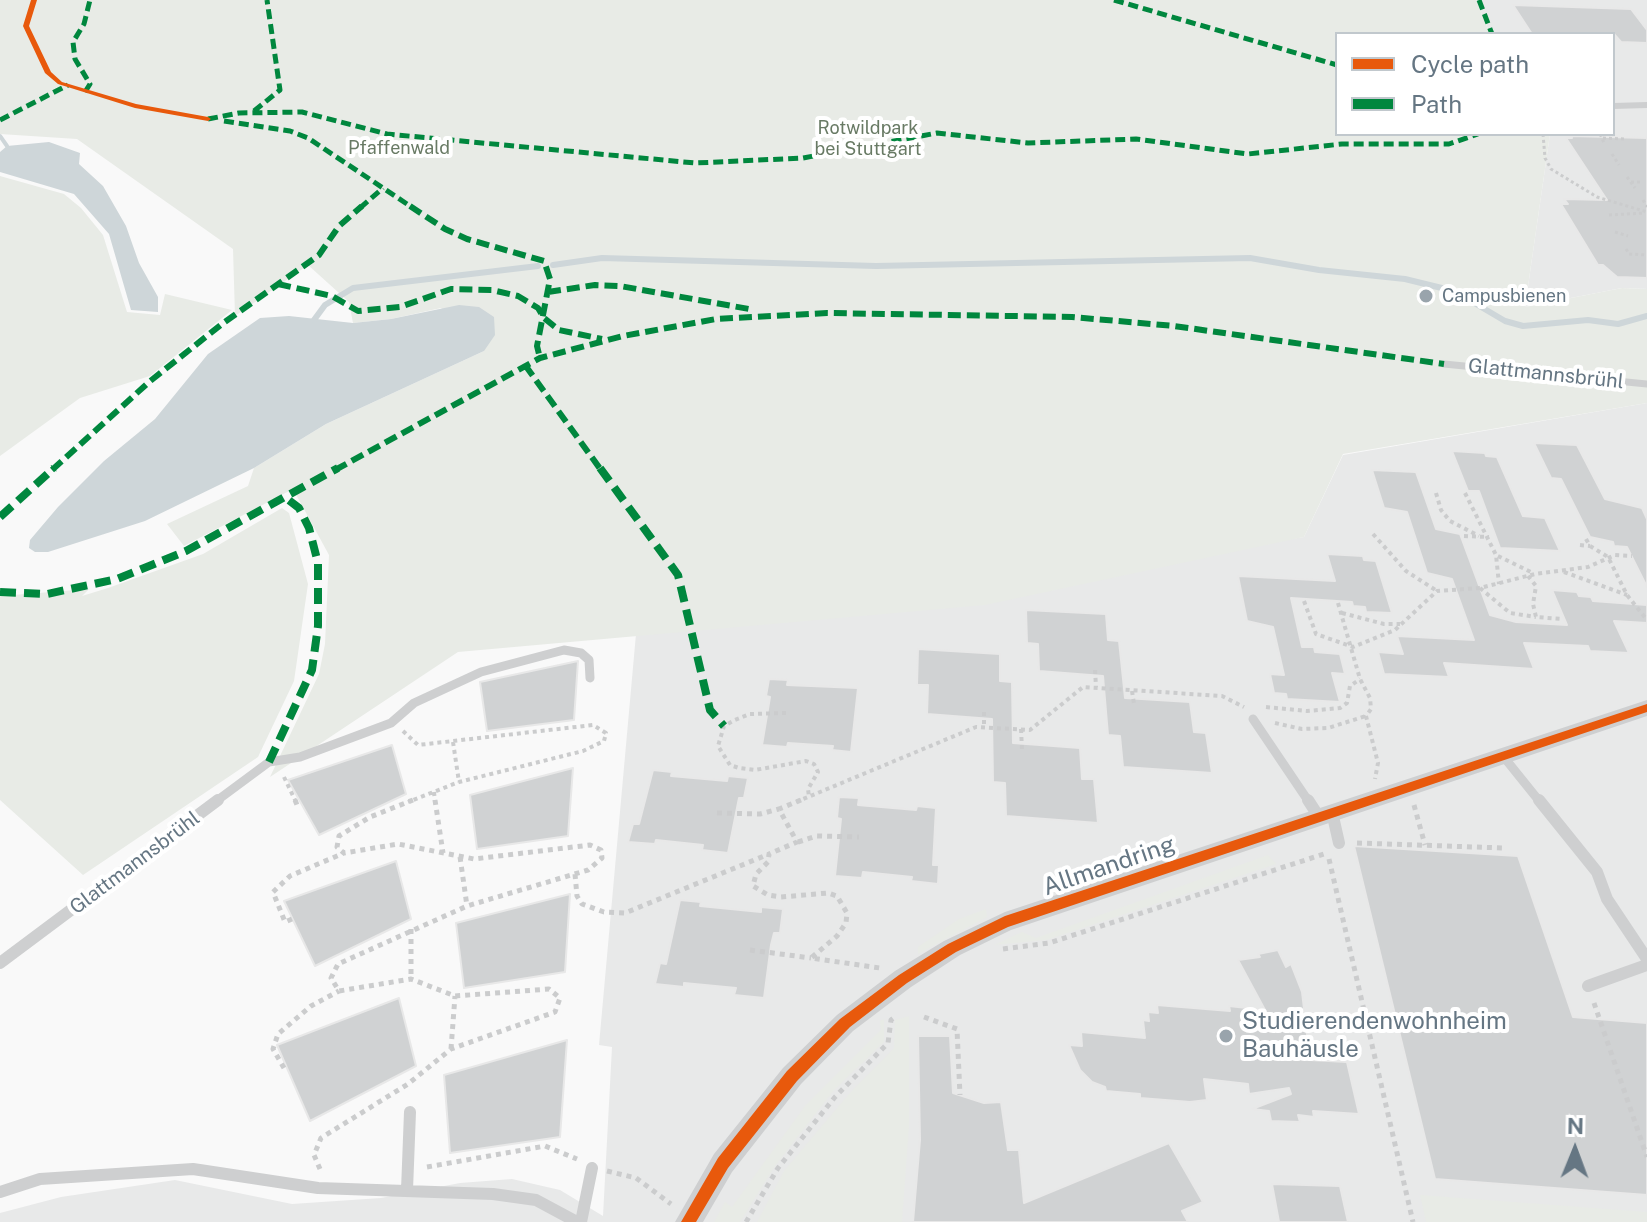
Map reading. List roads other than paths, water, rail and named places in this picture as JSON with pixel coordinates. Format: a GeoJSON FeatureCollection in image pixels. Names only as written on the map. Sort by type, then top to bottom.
{"type":"FeatureCollection","features":[{"type":"Feature","properties":{"kind":"street"},"geometry":{"type":"LineString","coordinates":[[1615,106],[1647,105]]}},
{"type":"Feature","properties":{"kind":"street","name":"Allmandring"},"geometry":{"type":"LineString","coordinates":[[688,1222],[723,1163],[792,1076],[845,1023],[903,979],[952,948],[1005,922],[1647,708]]}},
{"type":"Feature","properties":{"kind":"lane","name":"Glattmannsbrühl"},"geometry":{"type":"LineString","coordinates":[[1444,364],[1647,384]]}},
{"type":"Feature","properties":{"kind":"lane","name":"Glattmannsbrühl"},"geometry":{"type":"LineString","coordinates":[[0,963],[269,762],[300,757],[391,723],[414,703],[481,672],[564,650],[581,653],[589,660],[590,678]]}},
{"type":"Feature","properties":{"kind":"lane"},"geometry":{"type":"LineString","coordinates":[[1253,719],[1326,814],[1339,843]]}},
{"type":"Feature","properties":{"kind":"lane"},"geometry":{"type":"LineString","coordinates":[[1503,756],[1597,872],[1607,899],[1647,962],[1588,986]]}},
{"type":"Feature","properties":{"kind":"lane"},"geometry":{"type":"LineString","coordinates":[[407,1190],[410,1112]]}},
{"type":"Feature","properties":{"kind":"lane"},"geometry":{"type":"LineString","coordinates":[[0,1192],[40,1179],[193,1169],[318,1188],[493,1194],[536,1200],[579,1222],[592,1168]]}},
{"type":"Feature","properties":{"kind":"waterway"},"geometry":{"type":"LineString","coordinates":[[0,136],[7,146]]}},
{"type":"Feature","properties":{"kind":"waterway"},"geometry":{"type":"LineString","coordinates":[[553,265],[602,258],[876,266],[1250,258],[1319,270],[1405,279],[1454,291],[1505,321],[1523,326],[1588,320],[1618,324],[1647,316]]}},
{"type":"Feature","properties":{"kind":"waterway"},"geometry":{"type":"LineString","coordinates":[[314,320],[325,305],[353,288],[538,266]]}},
{"type":"Feature","properties":{"kind":"place","name":"Campusbienen"},"geometry":{"type":"Point","coordinates":[1426,296]}},
{"type":"Feature","properties":{"kind":"place","name":"Studierendenwohnheim Bauhäusle"},"geometry":{"type":"Point","coordinates":[1226,1036]}},
{"type":"Feature","properties":{"kind":"park label","name":"Rotwildpark bei Stuttgart"},"geometry":{"type":"Point","coordinates":[868,138]}},
{"type":"Feature","properties":{"kind":"park label","name":"Pfaffenwald"},"geometry":{"type":"Point","coordinates":[399,148]}}]}
